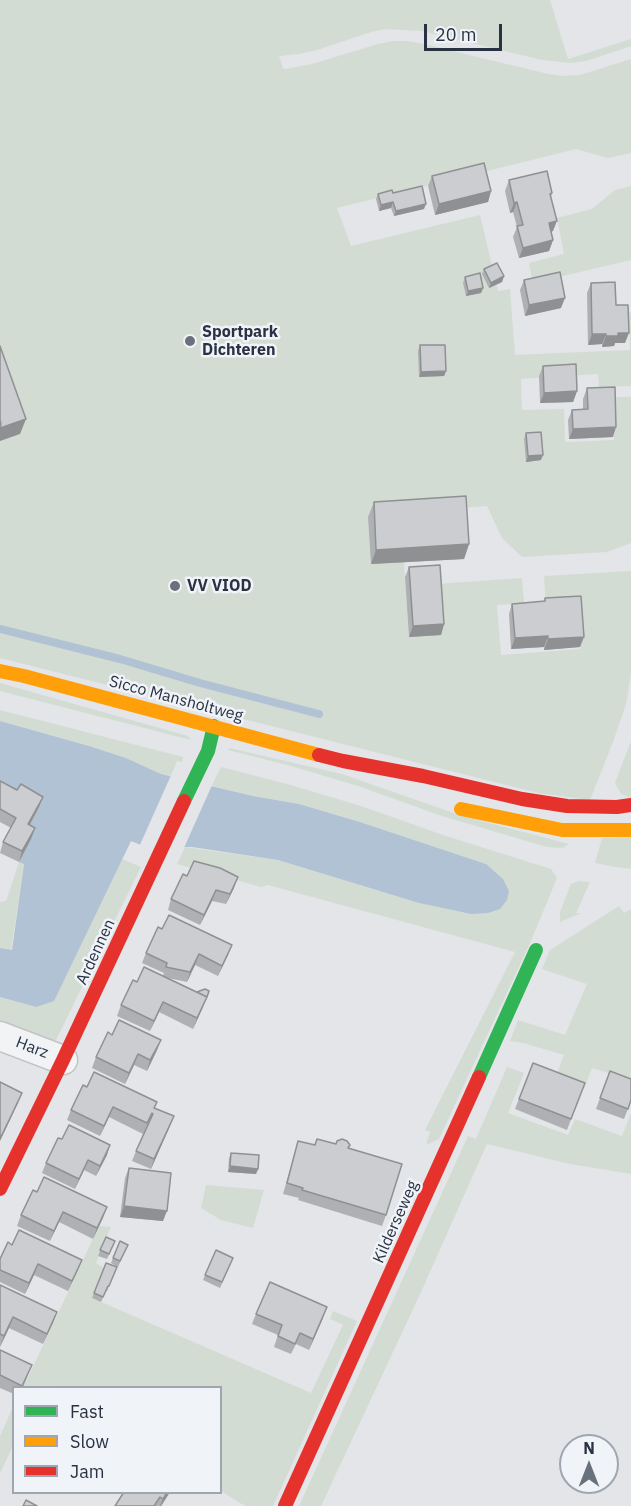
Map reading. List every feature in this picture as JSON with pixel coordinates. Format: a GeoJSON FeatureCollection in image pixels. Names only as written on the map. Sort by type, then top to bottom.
{"type":"FeatureCollection","features":[{"type":"Feature","properties":{"kind":"street","name":"Sicco Mansholtweg"},"geometry":{"type":"LineString","coordinates":[[0,671],[343,761],[423,776],[522,799],[567,806],[631,806]]}},
{"type":"Feature","properties":{"kind":"street","name":"Ardennen"},"geometry":{"type":"LineString","coordinates":[[0,1188],[63,1060],[208,751],[214,726]]}},
{"type":"Feature","properties":{"kind":"street","name":"Sicco Mansholtweg"},"geometry":{"type":"LineString","coordinates":[[343,761],[394,784]]}},
{"type":"Feature","properties":{"kind":"street"},"geometry":{"type":"LineString","coordinates":[[445,803],[488,815],[562,830],[631,830]]}},
{"type":"Feature","properties":{"kind":"street","name":"Kilderseweg"},"geometry":{"type":"LineString","coordinates":[[285,1506],[536,950]]}},
{"type":"Feature","properties":{"kind":"street","name":"Harz"},"geometry":{"type":"LineString","coordinates":[[0,1036],[63,1060]]}},
{"type":"Feature","properties":{"kind":"shaded area"},"geometry":{"type":"Polygon","coordinates":[[[0,0],[550,0],[568,59],[631,39],[631,46],[586,61],[571,63],[542,60],[422,31],[386,29],[317,50],[279,56],[283,68],[286,69],[312,64],[378,44],[407,41],[563,76],[580,75],[631,59],[631,153],[608,158],[576,149],[337,208],[351,246],[480,215],[498,291],[510,289],[515,355],[630,350],[629,313],[631,311],[631,386],[599,387],[598,374],[521,379],[522,410],[564,409],[565,442],[614,440],[613,397],[631,397],[631,543],[607,552],[522,557],[502,538],[487,506],[461,508],[404,562],[409,637],[437,584],[522,578],[524,603],[497,605],[501,655],[580,649],[577,607],[546,608],[544,576],[631,571],[631,674],[626,704],[590,800],[538,793],[0,658],[0,0]]]}},
{"type":"Feature","properties":{"kind":"shaded area"},"geometry":{"type":"Polygon","coordinates":[[[631,186],[631,260],[533,283],[529,263],[564,254],[557,218],[592,209],[615,190],[631,186]]]}},
{"type":"Feature","properties":{"kind":"shaded area"},"geometry":{"type":"Polygon","coordinates":[[[0,683],[188,736],[191,740],[0,691],[0,683]]]}},
{"type":"Feature","properties":{"kind":"shaded area"},"geometry":{"type":"Polygon","coordinates":[[[0,710],[183,757],[182,762],[177,761],[171,776],[161,774],[126,758],[0,721],[0,710]]]}},
{"type":"Feature","properties":{"kind":"shaded area"},"geometry":{"type":"Polygon","coordinates":[[[631,741],[631,798],[621,794],[615,783],[631,741]]]}},
{"type":"Feature","properties":{"kind":"shaded area"},"geometry":{"type":"Polygon","coordinates":[[[229,748],[342,774],[459,815],[569,844],[563,848],[547,847],[442,816],[358,786],[228,750],[229,748]]]}},
{"type":"Feature","properties":{"kind":"shaded area"},"geometry":{"type":"Polygon","coordinates":[[[221,767],[361,806],[551,869],[557,878],[530,943],[439,1139],[426,1145],[430,1132],[425,1130],[515,952],[268,885],[261,887],[177,864],[185,847],[278,860],[419,903],[471,914],[486,864],[299,804],[217,787],[212,785],[221,767]]]}},
{"type":"Feature","properties":{"kind":"shaded area"},"geometry":{"type":"Polygon","coordinates":[[[119,824],[140,844],[131,841],[122,859],[141,867],[56,1040],[50,1041],[0,1025],[0,997],[36,1007],[119,824]]]}},
{"type":"Feature","properties":{"kind":"shaded area"},"geometry":{"type":"Polygon","coordinates":[[[631,837],[631,869],[595,863],[602,838],[631,837]]]}},
{"type":"Feature","properties":{"kind":"shaded area"},"geometry":{"type":"Polygon","coordinates":[[[19,862],[24,863],[11,951],[0,948],[0,902],[6,901],[19,862]]]}},
{"type":"Feature","properties":{"kind":"shaded area"},"geometry":{"type":"Polygon","coordinates":[[[579,881],[590,882],[576,913],[581,913],[560,922],[560,912],[571,884],[579,881]]]}},
{"type":"Feature","properties":{"kind":"shaded area"},"geometry":{"type":"Polygon","coordinates":[[[619,906],[624,913],[631,909],[631,1080],[592,1068],[584,1089],[556,1076],[564,1055],[510,1041],[518,1020],[565,1035],[587,984],[542,969],[550,950],[619,906]]]}},
{"type":"Feature","properties":{"kind":"shaded area"},"geometry":{"type":"Polygon","coordinates":[[[507,1067],[524,1073],[508,1113],[568,1135],[575,1119],[622,1136],[631,1113],[631,1174],[570,1164],[487,1144],[321,1506],[299,1506],[468,1136],[476,1139],[507,1067]]]}},
{"type":"Feature","properties":{"kind":"shaded area"},"geometry":{"type":"Polygon","coordinates":[[[206,1185],[264,1190],[253,1228],[221,1220],[201,1208],[206,1185]]]}},
{"type":"Feature","properties":{"kind":"shaded area"},"geometry":{"type":"Polygon","coordinates":[[[99,1226],[111,1227],[96,1263],[104,1268],[92,1298],[311,1393],[343,1325],[330,1319],[333,1311],[357,1321],[273,1506],[245,1506],[222,1492],[222,1386],[24,1386],[99,1226]]]}},
{"type":"Feature","properties":{"kind":"shaded area"},"geometry":{"type":"Polygon","coordinates":[[[12,1409],[12,1448],[0,1473],[0,1436],[12,1409]]]}},
{"type":"Feature","properties":{"kind":"water"},"geometry":{"type":"Polygon","coordinates":[[[0,721],[126,758],[161,774],[253,796],[299,804],[486,864],[503,879],[509,891],[507,900],[500,909],[488,913],[471,914],[419,903],[278,860],[192,847],[146,847],[131,841],[54,1001],[36,1007],[0,997],[0,948],[12,950],[24,864],[19,862],[31,839],[0,794],[0,721]]]}},
{"type":"Feature","properties":{"kind":"pier"},"geometry":{"type":"Polygon","coordinates":[[[172,773],[213,783],[183,850],[139,847],[172,773]]]}},
{"type":"Feature","properties":{"kind":"building"},"geometry":{"type":"Polygon","coordinates":[[[484,163],[491,191],[439,204],[432,176],[484,163]]]}},
{"type":"Feature","properties":{"kind":"building"},"geometry":{"type":"Polygon","coordinates":[[[547,171],[557,221],[549,223],[553,240],[523,248],[517,226],[523,225],[517,202],[514,203],[509,180],[547,171]]]}},
{"type":"Feature","properties":{"kind":"building"},"geometry":{"type":"Polygon","coordinates":[[[422,186],[426,204],[396,211],[393,202],[381,205],[378,194],[422,186]]]}},
{"type":"Feature","properties":{"kind":"building"},"geometry":{"type":"Polygon","coordinates":[[[497,263],[504,276],[491,283],[484,269],[497,263]]]}},
{"type":"Feature","properties":{"kind":"building"},"geometry":{"type":"Polygon","coordinates":[[[560,272],[565,298],[529,305],[524,280],[560,272]]]}},
{"type":"Feature","properties":{"kind":"building"},"geometry":{"type":"Polygon","coordinates":[[[480,273],[483,288],[468,291],[465,277],[480,273]]]}},
{"type":"Feature","properties":{"kind":"building"},"geometry":{"type":"Polygon","coordinates":[[[615,282],[616,305],[628,305],[629,333],[618,333],[618,336],[592,334],[591,283],[615,282]]]}},
{"type":"Feature","properties":{"kind":"building"},"geometry":{"type":"Polygon","coordinates":[[[420,345],[445,345],[446,371],[421,372],[420,345]]]}},
{"type":"Feature","properties":{"kind":"building"},"geometry":{"type":"Polygon","coordinates":[[[0,346],[26,419],[0,428],[1,424],[0,346]]]}},
{"type":"Feature","properties":{"kind":"building"},"geometry":{"type":"Polygon","coordinates":[[[576,364],[577,391],[544,393],[543,366],[576,364]]]}},
{"type":"Feature","properties":{"kind":"building"},"geometry":{"type":"Polygon","coordinates":[[[615,387],[616,427],[573,429],[572,410],[588,409],[587,388],[615,387]]]}},
{"type":"Feature","properties":{"kind":"building"},"geometry":{"type":"Polygon","coordinates":[[[541,432],[543,455],[528,456],[526,433],[541,432]]]}},
{"type":"Feature","properties":{"kind":"building"},"geometry":{"type":"Polygon","coordinates":[[[466,496],[469,544],[376,550],[374,502],[466,496]]]}},
{"type":"Feature","properties":{"kind":"building"},"geometry":{"type":"Polygon","coordinates":[[[440,565],[444,624],[413,626],[409,567],[440,565]]]}},
{"type":"Feature","properties":{"kind":"building"},"geometry":{"type":"Polygon","coordinates":[[[581,596],[584,637],[515,638],[512,604],[545,601],[545,598],[581,596]]]}},
{"type":"Feature","properties":{"kind":"building"},"geometry":{"type":"Polygon","coordinates":[[[0,781],[17,790],[21,784],[43,797],[28,824],[35,828],[22,851],[3,842],[16,818],[0,809],[0,781]]]}},
{"type":"Feature","properties":{"kind":"building"},"geometry":{"type":"Polygon","coordinates":[[[194,861],[220,868],[238,877],[230,894],[216,890],[204,915],[171,899],[183,874],[187,876],[194,861]]]}},
{"type":"Feature","properties":{"kind":"building"},"geometry":{"type":"Polygon","coordinates":[[[169,915],[232,945],[222,966],[199,954],[190,972],[166,967],[167,963],[146,953],[158,927],[162,929],[169,915]]]}},
{"type":"Feature","properties":{"kind":"building"},"geometry":{"type":"Polygon","coordinates":[[[144,967],[207,997],[197,1018],[163,1002],[154,1021],[121,1005],[133,980],[137,982],[144,967]]]}},
{"type":"Feature","properties":{"kind":"building"},"geometry":{"type":"Polygon","coordinates":[[[205,989],[209,991],[207,997],[197,992],[205,989]]]}},
{"type":"Feature","properties":{"kind":"building"},"geometry":{"type":"Polygon","coordinates":[[[119,1020],[161,1040],[150,1060],[138,1054],[129,1073],[96,1057],[108,1032],[112,1035],[119,1020]]]}},
{"type":"Feature","properties":{"kind":"building"},"geometry":{"type":"Polygon","coordinates":[[[533,1063],[585,1083],[571,1119],[519,1099],[533,1063]]]}},
{"type":"Feature","properties":{"kind":"building"},"geometry":{"type":"Polygon","coordinates":[[[610,1071],[631,1079],[631,1100],[628,1109],[600,1098],[610,1071]]]}},
{"type":"Feature","properties":{"kind":"building"},"geometry":{"type":"Polygon","coordinates":[[[94,1072],[157,1102],[154,1108],[174,1116],[154,1159],[136,1151],[152,1113],[147,1123],[113,1107],[104,1126],[71,1110],[83,1085],[87,1087],[94,1072]]]}},
{"type":"Feature","properties":{"kind":"building"},"geometry":{"type":"Polygon","coordinates":[[[0,1082],[22,1093],[0,1139],[0,1082]]]}},
{"type":"Feature","properties":{"kind":"building"},"geometry":{"type":"Polygon","coordinates":[[[69,1125],[110,1145],[100,1166],[88,1160],[79,1179],[46,1163],[58,1138],[62,1139],[69,1125]]]}},
{"type":"Feature","properties":{"kind":"building"},"geometry":{"type":"Polygon","coordinates":[[[317,1139],[336,1144],[342,1139],[350,1145],[348,1148],[402,1164],[386,1215],[302,1190],[303,1188],[287,1183],[298,1141],[315,1145],[317,1139]]]}},
{"type":"Feature","properties":{"kind":"building"},"geometry":{"type":"Polygon","coordinates":[[[231,1153],[259,1155],[258,1169],[230,1166],[231,1153]]]}},
{"type":"Feature","properties":{"kind":"building"},"geometry":{"type":"Polygon","coordinates":[[[129,1168],[171,1173],[167,1211],[124,1206],[129,1168]]]}},
{"type":"Feature","properties":{"kind":"building"},"geometry":{"type":"Polygon","coordinates":[[[44,1177],[107,1207],[97,1228],[63,1212],[54,1231],[21,1215],[33,1190],[37,1192],[44,1177]]]}},
{"type":"Feature","properties":{"kind":"building"},"geometry":{"type":"Polygon","coordinates":[[[19,1230],[82,1260],[72,1281],[38,1264],[29,1283],[0,1270],[0,1259],[8,1242],[12,1245],[19,1230]]]}},
{"type":"Feature","properties":{"kind":"building"},"geometry":{"type":"Polygon","coordinates":[[[106,1237],[115,1241],[109,1254],[100,1250],[106,1237]]]}},
{"type":"Feature","properties":{"kind":"building"},"geometry":{"type":"Polygon","coordinates":[[[120,1241],[128,1245],[120,1261],[113,1258],[120,1241]]]}},
{"type":"Feature","properties":{"kind":"building"},"geometry":{"type":"Polygon","coordinates":[[[216,1250],[233,1258],[222,1282],[205,1275],[216,1250]]]}},
{"type":"Feature","properties":{"kind":"building"},"geometry":{"type":"Polygon","coordinates":[[[106,1263],[117,1267],[103,1297],[94,1293],[106,1263]]]}},
{"type":"Feature","properties":{"kind":"building"},"geometry":{"type":"Polygon","coordinates":[[[270,1282],[327,1307],[313,1339],[300,1333],[295,1344],[278,1336],[282,1325],[256,1314],[270,1282]]]}},
{"type":"Feature","properties":{"kind":"building"},"geometry":{"type":"Polygon","coordinates":[[[0,1285],[57,1312],[47,1334],[13,1317],[4,1336],[0,1334],[0,1285]]]}},
{"type":"Feature","properties":{"kind":"building"},"geometry":{"type":"Polygon","coordinates":[[[0,1350],[32,1365],[22,1386],[0,1375],[0,1350]]]}},
{"type":"Feature","properties":{"kind":"building"},"geometry":{"type":"Polygon","coordinates":[[[123,1494],[166,1494],[163,1499],[160,1497],[154,1506],[115,1506],[123,1494]]]}},
{"type":"Feature","properties":{"kind":"building"},"geometry":{"type":"Polygon","coordinates":[[[26,1500],[37,1506],[23,1506],[26,1500]]]}},
{"type":"Feature","properties":{"kind":"waterway"},"geometry":{"type":"LineString","coordinates":[[0,629],[120,659],[200,683],[319,714]]}},
{"type":"Feature","properties":{"kind":"traffic: fast"},"geometry":{"type":"LineString","coordinates":[[184,801],[208,751],[214,726]]}},
{"type":"Feature","properties":{"kind":"traffic: fast"},"geometry":{"type":"LineString","coordinates":[[479,1077],[536,950]]}},
{"type":"Feature","properties":{"kind":"traffic: slow"},"geometry":{"type":"LineString","coordinates":[[0,671],[319,755]]}},
{"type":"Feature","properties":{"kind":"traffic: slow"},"geometry":{"type":"LineString","coordinates":[[461,809],[562,830],[631,830]]}},
{"type":"Feature","properties":{"kind":"traffic: jam"},"geometry":{"type":"LineString","coordinates":[[319,755],[522,799],[567,806],[631,805]]}},
{"type":"Feature","properties":{"kind":"traffic: jam"},"geometry":{"type":"LineString","coordinates":[[0,1189],[184,801]]}},
{"type":"Feature","properties":{"kind":"traffic: jam"},"geometry":{"type":"LineString","coordinates":[[285,1506],[479,1077]]}},
{"type":"Feature","properties":{"kind":"place","name":"Sportpark Dichteren"},"geometry":{"type":"Point","coordinates":[190,341]}},
{"type":"Feature","properties":{"kind":"place","name":"VV VIOD"},"geometry":{"type":"Point","coordinates":[175,586]}}]}
